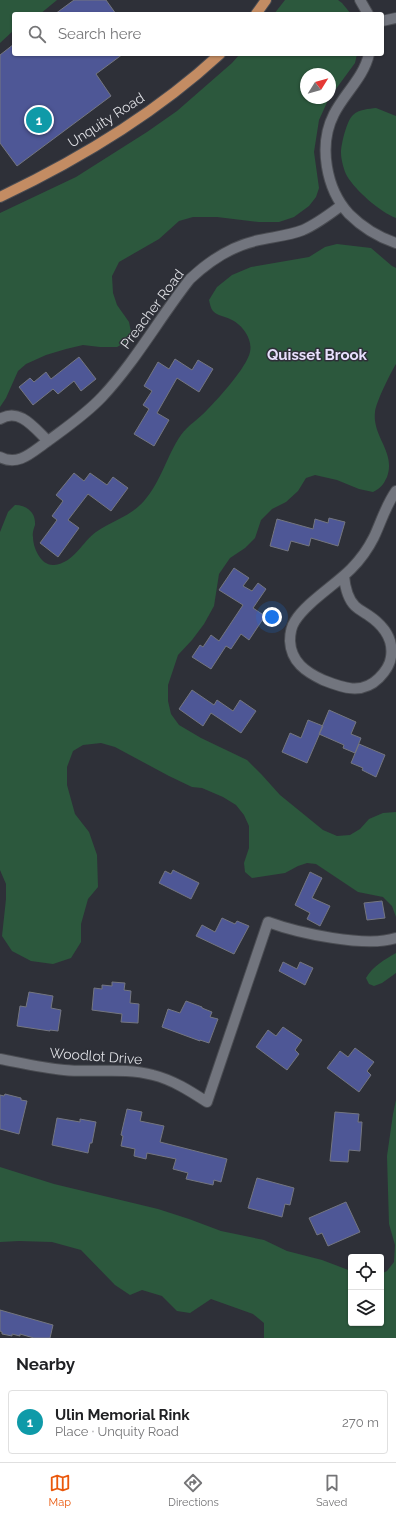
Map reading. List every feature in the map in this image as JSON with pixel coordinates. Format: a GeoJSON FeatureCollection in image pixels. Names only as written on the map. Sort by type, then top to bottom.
{"type":"FeatureCollection","features":[{"type":"Feature","properties":{"kind":"main road"},"geometry":{"type":"LineString","coordinates":[[257,12],[266,0]]}},
{"type":"Feature","properties":{"kind":"main road","name":"Unquity Road"},"geometry":{"type":"LineString","coordinates":[[0,197],[64,165],[99,144],[162,100],[217,56]]}},
{"type":"Feature","properties":{"kind":"street"},"geometry":{"type":"LineString","coordinates":[[360,0],[367,12]]}},
{"type":"Feature","properties":{"kind":"street"},"geometry":{"type":"LineString","coordinates":[[384,21],[396,18]]}},
{"type":"Feature","properties":{"kind":"street"},"geometry":{"type":"LineString","coordinates":[[368,56],[361,74],[330,122],[326,139],[327,166],[333,187],[348,213],[364,228],[382,238],[396,242]]}},
{"type":"Feature","properties":{"kind":"street","name":"Preacher Road"},"geometry":{"type":"LineString","coordinates":[[0,457],[10,461],[21,460],[78,419],[103,396],[122,373],[190,279],[204,266],[221,255],[245,244],[304,230],[342,205]]}},
{"type":"Feature","properties":{"kind":"street"},"geometry":{"type":"LineString","coordinates":[[0,419],[11,416],[20,417],[27,421],[48,441]]}},
{"type":"Feature","properties":{"kind":"street"},"geometry":{"type":"LineString","coordinates":[[344,576],[346,590],[352,602],[356,607],[382,625],[390,638],[391,644],[391,658],[386,670],[370,685],[358,689],[343,688],[306,671],[296,661],[291,648],[290,633],[295,621],[304,610],[344,576],[370,545],[386,509],[396,491]]}},
{"type":"Feature","properties":{"kind":"street","name":"Woodlot Drive"},"geometry":{"type":"LineString","coordinates":[[0,1059],[62,1070],[127,1071],[152,1074],[189,1090],[207,1102],[268,922],[294,931],[354,940],[379,942],[396,938]]}},
{"type":"Feature","properties":{"kind":"green space"},"geometry":{"type":"Polygon","coordinates":[[[0,0],[57,0],[42,12],[12,12],[12,32],[0,43],[0,0]]]}},
{"type":"Feature","properties":{"kind":"green space"},"geometry":{"type":"Polygon","coordinates":[[[285,0],[338,0],[349,12],[276,12],[285,0]]]}},
{"type":"Feature","properties":{"kind":"green space"},"geometry":{"type":"Polygon","coordinates":[[[238,56],[357,56],[355,63],[336,89],[336,68],[300,68],[300,104],[326,104],[319,120],[314,152],[319,188],[316,197],[309,206],[294,217],[279,222],[259,222],[217,217],[193,217],[179,221],[159,239],[119,262],[112,276],[113,293],[117,305],[129,322],[131,332],[126,342],[117,347],[83,345],[46,355],[26,364],[18,371],[6,398],[0,407],[0,213],[76,177],[177,111],[238,56]]]}},
{"type":"Feature","properties":{"kind":"green space"},"geometry":{"type":"Polygon","coordinates":[[[376,108],[396,116],[396,218],[376,206],[356,188],[346,174],[341,153],[343,138],[353,115],[364,110],[376,108]]]}},
{"type":"Feature","properties":{"kind":"green space"},"geometry":{"type":"Polygon","coordinates":[[[337,244],[371,248],[396,268],[396,364],[387,381],[375,412],[377,429],[388,460],[389,468],[387,477],[382,486],[373,492],[359,489],[337,480],[315,475],[306,478],[298,491],[286,502],[272,509],[261,520],[255,538],[245,548],[230,558],[219,574],[214,606],[204,624],[178,655],[168,685],[168,701],[171,714],[179,725],[201,738],[247,760],[280,795],[323,830],[337,836],[350,835],[360,829],[369,819],[383,813],[396,812],[396,917],[392,906],[383,897],[358,892],[316,864],[307,863],[285,873],[252,878],[245,872],[244,863],[249,848],[249,826],[244,815],[236,805],[223,797],[202,788],[192,787],[169,776],[115,747],[101,743],[83,745],[73,751],[67,767],[67,785],[75,814],[89,832],[97,855],[98,887],[88,899],[81,924],[81,942],[71,958],[53,964],[31,961],[12,951],[2,936],[6,884],[0,870],[0,532],[8,512],[15,505],[23,506],[30,510],[35,520],[33,541],[36,551],[45,563],[54,565],[67,560],[96,532],[133,511],[150,494],[181,435],[225,391],[244,366],[248,358],[250,352],[250,342],[246,332],[239,324],[217,314],[212,309],[209,300],[217,287],[232,275],[251,267],[309,257],[325,247],[337,244]]]}},
{"type":"Feature","properties":{"kind":"green space"},"geometry":{"type":"Polygon","coordinates":[[[396,953],[396,973],[382,983],[374,986],[369,984],[366,978],[372,970],[396,953]]]}},
{"type":"Feature","properties":{"kind":"green space"},"geometry":{"type":"Polygon","coordinates":[[[396,1100],[396,1338],[264,1338],[264,1323],[253,1314],[211,1299],[190,1313],[177,1311],[162,1296],[142,1290],[130,1295],[115,1285],[81,1250],[52,1242],[0,1242],[0,1167],[54,1184],[158,1209],[221,1231],[264,1240],[287,1251],[322,1260],[348,1270],[348,1326],[384,1326],[384,1272],[394,1262],[395,1245],[389,1224],[387,1156],[396,1100]]]}},
{"type":"Feature","properties":{"kind":"building"},"geometry":{"type":"Polygon","coordinates":[[[74,0],[106,0],[115,12],[58,12],[74,0]]]}},
{"type":"Feature","properties":{"kind":"building"},"geometry":{"type":"Polygon","coordinates":[[[12,46],[12,56],[120,56],[96,74],[111,96],[17,166],[0,143],[0,55],[12,46]]]}},
{"type":"Feature","properties":{"kind":"building"},"geometry":{"type":"Polygon","coordinates":[[[79,357],[96,379],[81,391],[74,381],[58,394],[53,389],[33,405],[19,387],[30,378],[34,382],[46,372],[51,379],[79,357]]]}},
{"type":"Feature","properties":{"kind":"building"},"geometry":{"type":"Polygon","coordinates":[[[175,359],[192,370],[198,360],[213,369],[199,392],[177,378],[157,413],[169,420],[154,446],[134,434],[149,409],[143,405],[152,391],[144,386],[158,362],[169,369],[175,359]]]}},
{"type":"Feature","properties":{"kind":"building"},"geometry":{"type":"Polygon","coordinates":[[[74,473],[84,481],[90,473],[107,485],[113,477],[128,488],[111,511],[88,494],[68,520],[79,528],[58,557],[40,543],[57,520],[52,516],[63,501],[56,495],[74,473]]]}},
{"type":"Feature","properties":{"kind":"building"},"geometry":{"type":"Polygon","coordinates":[[[329,518],[345,522],[338,546],[311,538],[309,546],[291,541],[288,551],[270,546],[277,519],[313,529],[315,519],[328,523],[329,518]]]}},
{"type":"Feature","properties":{"kind":"building"},"geometry":{"type":"Polygon","coordinates":[[[234,568],[249,578],[243,586],[252,591],[258,583],[266,589],[253,608],[265,616],[249,640],[241,634],[231,649],[226,646],[211,669],[192,657],[200,645],[203,647],[211,635],[219,641],[243,605],[219,590],[234,568]]]}},
{"type":"Feature","properties":{"kind":"building"},"geometry":{"type":"Polygon","coordinates":[[[192,690],[214,705],[217,700],[233,711],[240,700],[256,711],[241,733],[211,713],[203,726],[179,709],[192,690]]]}},
{"type":"Feature","properties":{"kind":"building"},"geometry":{"type":"Polygon","coordinates":[[[329,710],[356,722],[351,734],[361,738],[355,753],[343,748],[344,745],[319,734],[329,710]]]}},
{"type":"Feature","properties":{"kind":"building"},"geometry":{"type":"Polygon","coordinates":[[[308,720],[323,726],[307,763],[282,752],[290,733],[301,738],[308,720]]]}},
{"type":"Feature","properties":{"kind":"building"},"geometry":{"type":"Polygon","coordinates":[[[359,744],[385,755],[376,777],[362,770],[363,768],[351,763],[359,744]]]}},
{"type":"Feature","properties":{"kind":"building"},"geometry":{"type":"Polygon","coordinates":[[[173,870],[199,883],[191,899],[159,883],[165,871],[171,874],[173,870]]]}},
{"type":"Feature","properties":{"kind":"building"},"geometry":{"type":"Polygon","coordinates":[[[310,872],[322,878],[312,898],[330,906],[320,926],[307,919],[310,913],[295,905],[310,872]]]}},
{"type":"Feature","properties":{"kind":"building"},"geometry":{"type":"Polygon","coordinates":[[[382,901],[385,918],[367,920],[364,903],[382,901]]]}},
{"type":"Feature","properties":{"kind":"building"},"geometry":{"type":"Polygon","coordinates":[[[222,918],[235,924],[237,921],[249,926],[234,954],[196,936],[202,925],[215,932],[222,918]]]}},
{"type":"Feature","properties":{"kind":"building"},"geometry":{"type":"Polygon","coordinates":[[[283,962],[297,969],[300,962],[313,968],[305,985],[279,971],[283,962]]]}},
{"type":"Feature","properties":{"kind":"building"},"geometry":{"type":"Polygon","coordinates":[[[112,982],[125,983],[124,990],[131,991],[130,1003],[139,1004],[138,1023],[121,1022],[122,1014],[92,1010],[94,988],[102,989],[102,985],[112,986],[112,982]]]}},
{"type":"Feature","properties":{"kind":"building"},"geometry":{"type":"Polygon","coordinates":[[[29,992],[53,996],[51,1008],[61,1010],[58,1031],[17,1026],[20,1006],[26,1007],[29,992]]]}},
{"type":"Feature","properties":{"kind":"building"},"geometry":{"type":"Polygon","coordinates":[[[186,1001],[212,1012],[210,1017],[218,1019],[209,1043],[162,1027],[168,1009],[180,1013],[186,1001]]]}},
{"type":"Feature","properties":{"kind":"building"},"geometry":{"type":"Polygon","coordinates":[[[283,1027],[302,1040],[295,1050],[299,1054],[287,1070],[256,1047],[268,1030],[276,1036],[283,1027]]]}},
{"type":"Feature","properties":{"kind":"building"},"geometry":{"type":"Polygon","coordinates":[[[355,1048],[374,1062],[367,1071],[371,1075],[359,1092],[327,1068],[340,1051],[348,1057],[355,1048]]]}},
{"type":"Feature","properties":{"kind":"building"},"geometry":{"type":"Polygon","coordinates":[[[5,1094],[27,1101],[19,1134],[0,1129],[0,1095],[4,1096],[5,1094]]]}},
{"type":"Feature","properties":{"kind":"building"},"geometry":{"type":"Polygon","coordinates":[[[127,1109],[142,1112],[140,1121],[164,1126],[160,1142],[227,1159],[221,1182],[214,1180],[213,1185],[186,1179],[188,1173],[173,1169],[176,1159],[147,1153],[146,1159],[134,1156],[135,1149],[121,1146],[123,1136],[121,1135],[127,1109]]]}},
{"type":"Feature","properties":{"kind":"building"},"geometry":{"type":"Polygon","coordinates":[[[335,1112],[359,1114],[358,1122],[362,1122],[360,1151],[349,1150],[348,1162],[330,1161],[335,1112]]]}},
{"type":"Feature","properties":{"kind":"building"},"geometry":{"type":"Polygon","coordinates":[[[57,1118],[80,1122],[80,1119],[96,1122],[92,1143],[90,1143],[88,1153],[52,1145],[57,1118]]]}},
{"type":"Feature","properties":{"kind":"building"},"geometry":{"type":"Polygon","coordinates":[[[257,1178],[294,1188],[290,1205],[285,1204],[282,1217],[248,1208],[257,1178]]]}},
{"type":"Feature","properties":{"kind":"building"},"geometry":{"type":"Polygon","coordinates":[[[346,1202],[360,1232],[328,1246],[322,1233],[317,1235],[309,1218],[346,1202]]]}},
{"type":"Feature","properties":{"kind":"building"},"geometry":{"type":"Polygon","coordinates":[[[0,1310],[53,1325],[50,1338],[34,1338],[20,1334],[20,1336],[12,1334],[12,1336],[2,1334],[0,1331],[0,1310]]]}},
{"type":"Feature","properties":{"kind":"place","name":"Ulin Memorial Rink"},"geometry":{"type":"Point","coordinates":[39,120]}},
{"type":"Feature","properties":{"kind":"district","name":"Quisset Brook"},"geometry":{"type":"Point","coordinates":[317,355]}}]}
